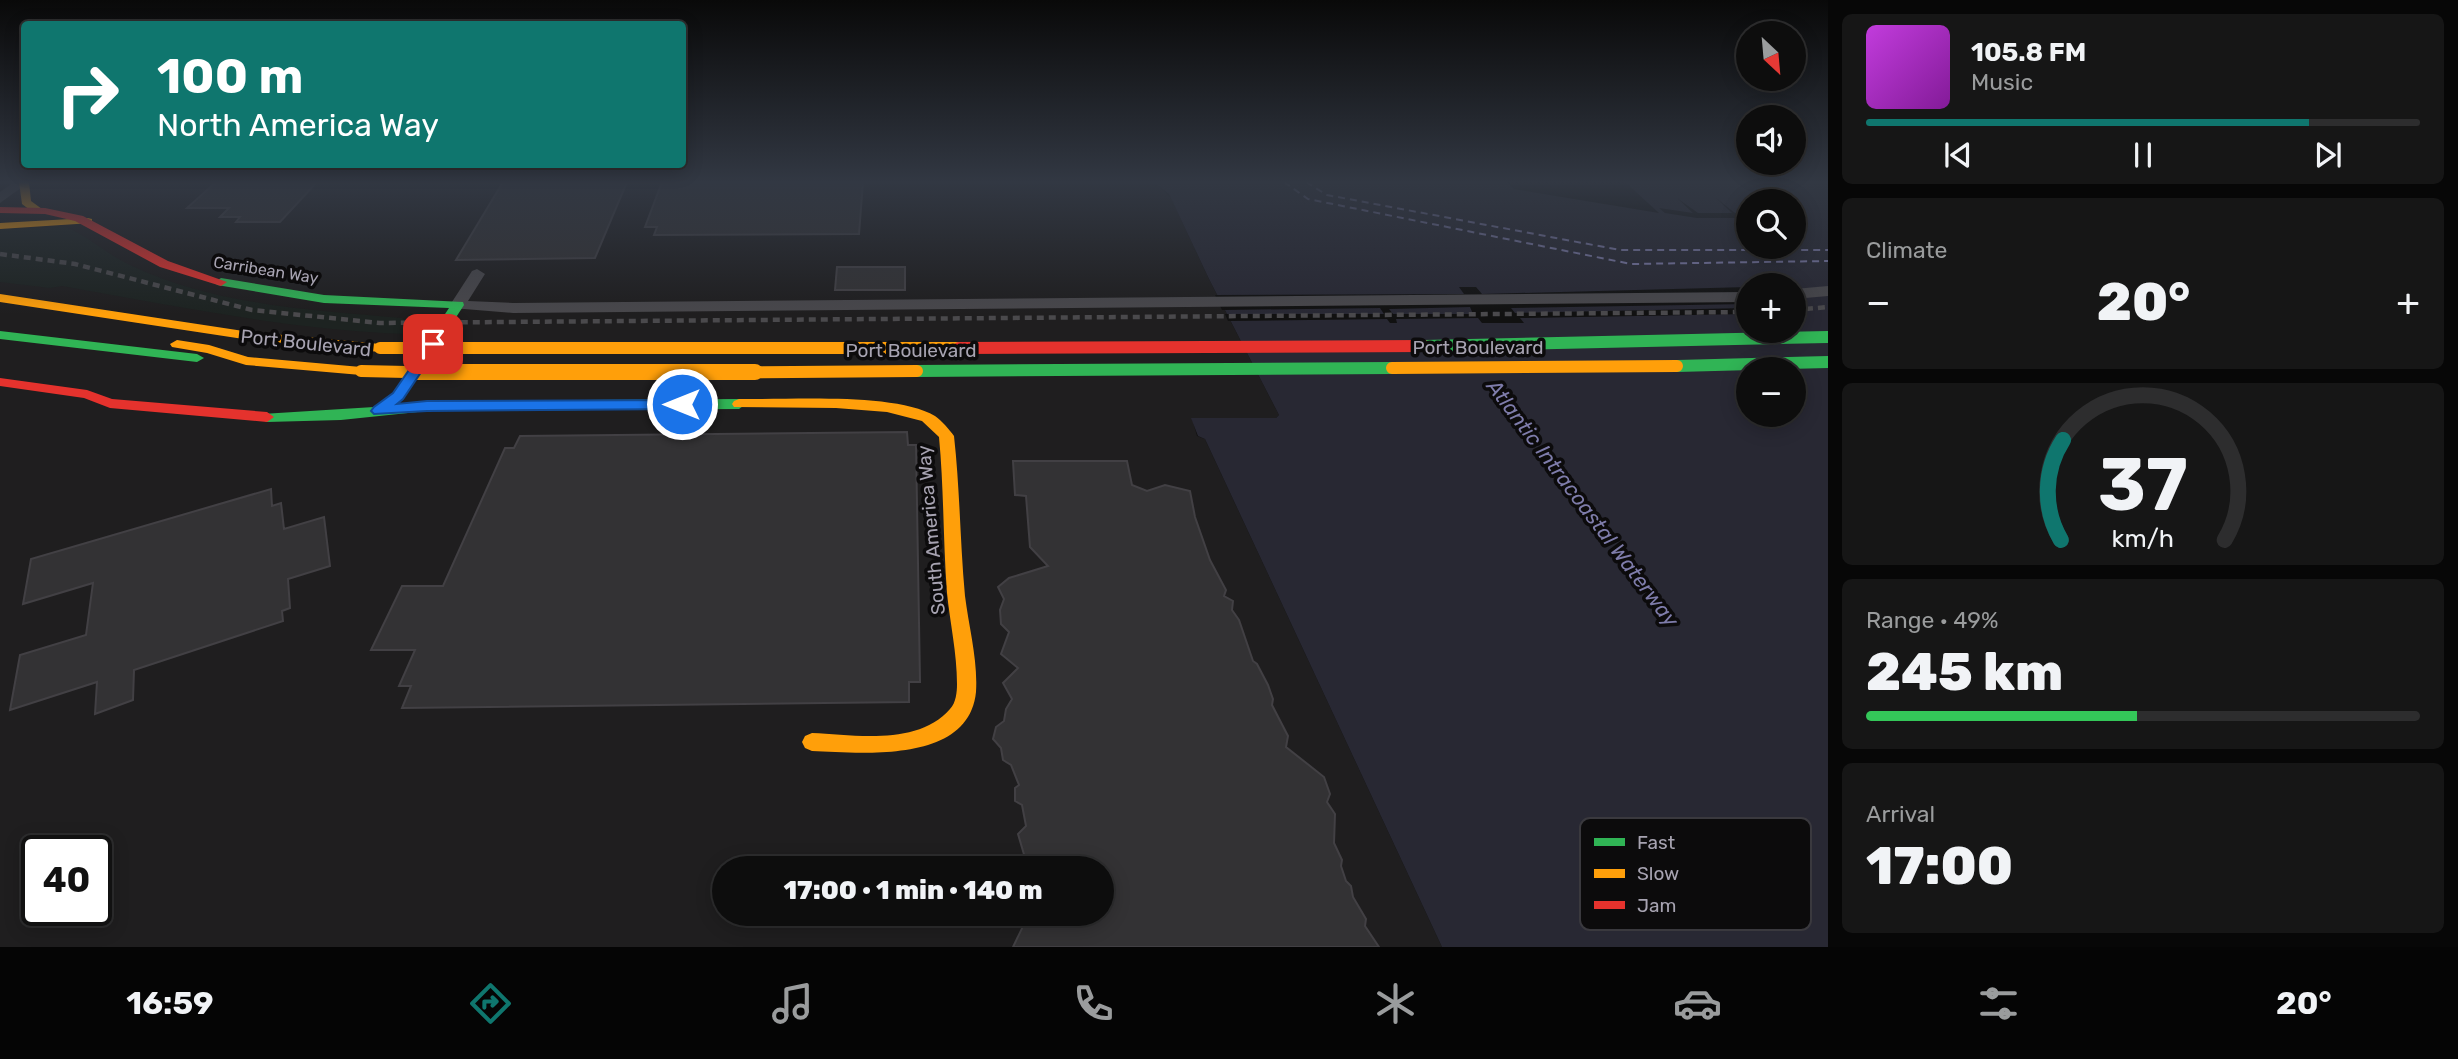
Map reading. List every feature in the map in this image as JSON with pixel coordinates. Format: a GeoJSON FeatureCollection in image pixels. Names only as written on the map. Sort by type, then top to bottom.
{"type":"FeatureCollection","features":[{"type":"Feature","properties":{"kind":"main road","name":"Carribean Way"},"geometry":{"type":"LineString","coordinates":[[97,226],[153,261],[204,277],[295,294],[385,303],[457,305]]}},
{"type":"Feature","properties":{"kind":"main road","name":"Port Boulevard"},"geometry":{"type":"LineString","coordinates":[[0,298],[250,336],[380,348],[484,350],[1547,345],[1741,342],[1828,337]]}},
{"type":"Feature","properties":{"kind":"main road"},"geometry":{"type":"LineString","coordinates":[[379,411],[398,396],[457,305]]}},
{"type":"Feature","properties":{"kind":"main road","name":"Port Boulevard"},"geometry":{"type":"LineString","coordinates":[[63,326],[209,349],[246,361],[361,371],[502,374],[1697,366],[1828,362]]}},
{"type":"Feature","properties":{"kind":"main road"},"geometry":{"type":"LineString","coordinates":[[0,335],[201,359],[246,361]]}},
{"type":"Feature","properties":{"kind":"main road","name":"South America Way"},"geometry":{"type":"LineString","coordinates":[[0,382],[87,394],[110,403],[254,417],[341,415],[427,406],[742,404],[880,407],[909,411],[930,419],[946,436],[948,450],[956,594],[966,686],[963,707],[945,726],[911,740],[888,743],[812,742]]}},
{"type":"Feature","properties":{"kind":"street"},"geometry":{"type":"LineString","coordinates":[[477,274],[457,305],[513,308],[1736,298]]}},
{"type":"Feature","properties":{"kind":"street"},"geometry":{"type":"LineString","coordinates":[[1806,293],[1828,291]]}},
{"type":"Feature","properties":{"kind":"shaded area"},"geometry":{"type":"Polygon","coordinates":[[[0,226],[1184,226],[1279,415],[1276,418],[1192,418],[1197,436],[1205,439],[1442,947],[0,947],[0,226]]]}},
{"type":"Feature","properties":{"kind":"shaded area"},"geometry":{"type":"Polygon","coordinates":[[[66,227],[130,265],[195,289],[263,304],[402,318],[409,323],[406,334],[319,328],[62,286],[50,288],[0,282],[0,229],[66,227]]]}},
{"type":"Feature","properties":{"kind":"water","name":"Atlantic Intracoastal Waterway"},"geometry":{"type":"Polygon","coordinates":[[[1184,226],[1736,226],[1736,259],[1806,259],[1806,226],[1828,226],[1828,947],[1442,947],[1205,439],[1198,436],[1191,418],[1276,418],[1279,415],[1184,226]]]}},
{"type":"Feature","properties":{"kind":"pier"},"geometry":{"type":"Polygon","coordinates":[[[1459,287],[1476,287],[1482,294],[1736,287],[1736,304],[1511,308],[1515,313],[1736,308],[1736,314],[1520,318],[1524,323],[1482,323],[1478,318],[1396,319],[1397,323],[1390,323],[1387,319],[1228,321],[1225,314],[1384,314],[1380,308],[1222,310],[1215,295],[1464,294],[1459,287]],[[1470,307],[1389,309],[1393,314],[1473,314],[1470,307]]]}},
{"type":"Feature","properties":{"kind":"building"},"geometry":{"type":"Polygon","coordinates":[[[476,226],[608,226],[595,258],[456,260],[476,226]]]}},
{"type":"Feature","properties":{"kind":"building"},"geometry":{"type":"Polygon","coordinates":[[[860,226],[859,234],[654,235],[657,227],[645,227],[860,226]]]}},
{"type":"Feature","properties":{"kind":"building"},"geometry":{"type":"Polygon","coordinates":[[[837,267],[905,267],[905,290],[835,290],[837,267]]]}},
{"type":"Feature","properties":{"kind":"building"},"geometry":{"type":"Polygon","coordinates":[[[907,432],[908,445],[916,445],[920,682],[909,682],[909,702],[402,708],[411,686],[399,686],[415,650],[371,650],[402,586],[443,586],[505,448],[514,448],[520,436],[907,432]]]}},
{"type":"Feature","properties":{"kind":"building"},"geometry":{"type":"Polygon","coordinates":[[[1013,461],[1127,461],[1132,485],[1147,491],[1165,485],[1190,491],[1195,517],[1210,560],[1226,590],[1224,596],[1233,601],[1232,610],[1239,620],[1253,661],[1268,685],[1273,699],[1272,705],[1288,736],[1286,747],[1324,777],[1330,794],[1327,802],[1335,814],[1334,843],[1342,860],[1341,866],[1346,881],[1351,886],[1353,897],[1366,919],[1365,926],[1379,947],[1013,947],[1023,926],[1114,926],[1114,856],[1024,856],[1018,834],[1026,826],[1022,805],[1015,801],[1015,788],[1019,785],[1011,765],[1003,760],[1001,748],[993,739],[996,727],[1004,721],[1006,709],[1012,699],[1003,683],[1018,668],[1001,654],[1009,632],[1001,624],[1000,610],[1004,599],[998,587],[1009,578],[1048,566],[1030,547],[1026,496],[1015,495],[1013,461]]]}},
{"type":"Feature","properties":{"kind":"building"},"geometry":{"type":"Polygon","coordinates":[[[271,489],[272,506],[281,503],[284,529],[324,517],[330,566],[288,579],[290,608],[282,611],[283,621],[134,670],[133,700],[95,714],[97,682],[10,710],[20,655],[86,635],[93,583],[23,604],[31,559],[271,489]]]}},
{"type":"Feature","properties":{"kind":"ferry route"},"geometry":{"type":"LineString","coordinates":[[1443,226],[1631,264],[1828,261]]}},
{"type":"Feature","properties":{"kind":"ferry route"},"geometry":{"type":"LineString","coordinates":[[1493,226],[1620,250],[1828,250]]}},
{"type":"Feature","properties":{"kind":"railway"},"geometry":{"type":"LineString","coordinates":[[0,254],[75,264],[252,310],[380,323],[1736,312]]}},
{"type":"Feature","properties":{"kind":"railway"},"geometry":{"type":"LineString","coordinates":[[1806,309],[1828,307]]}},
{"type":"Feature","properties":{"kind":"traffic: fast"},"geometry":{"type":"LineString","coordinates":[[221,282],[324,299],[458,305],[398,396],[379,410]]}},
{"type":"Feature","properties":{"kind":"traffic: fast"},"geometry":{"type":"LineString","coordinates":[[0,335],[197,358]]}},
{"type":"Feature","properties":{"kind":"traffic: fast"},"geometry":{"type":"LineString","coordinates":[[1424,346],[1828,337]]}},
{"type":"Feature","properties":{"kind":"traffic: fast"},"geometry":{"type":"LineString","coordinates":[[1677,366],[1828,362]]}},
{"type":"Feature","properties":{"kind":"traffic: fast"},"geometry":{"type":"LineString","coordinates":[[917,371],[1392,368]]}},
{"type":"Feature","properties":{"kind":"traffic: fast"},"geometry":{"type":"LineString","coordinates":[[267,417],[341,415],[427,406],[739,404]]}},
{"type":"Feature","properties":{"kind":"traffic: slow"},"geometry":{"type":"LineString","coordinates":[[0,298],[250,336],[380,348]]}},
{"type":"Feature","properties":{"kind":"traffic: slow"},"geometry":{"type":"LineString","coordinates":[[177,344],[209,349],[246,361],[361,371]]}},
{"type":"Feature","properties":{"kind":"traffic: slow"},"geometry":{"type":"LineString","coordinates":[[380,348],[959,348]]}},
{"type":"Feature","properties":{"kind":"traffic: slow"},"geometry":{"type":"LineString","coordinates":[[1392,368],[1677,366]]}},
{"type":"Feature","properties":{"kind":"traffic: slow"},"geometry":{"type":"LineString","coordinates":[[361,371],[502,374],[917,371]]}},
{"type":"Feature","properties":{"kind":"traffic: slow"},"geometry":{"type":"LineString","coordinates":[[739,404],[836,404],[887,408],[927,418],[946,436],[956,591],[966,665],[966,692],[962,708],[942,729],[925,737],[888,744],[812,742]]}},
{"type":"Feature","properties":{"kind":"traffic: jam"},"geometry":{"type":"LineString","coordinates":[[94,226],[164,264],[221,282]]}},
{"type":"Feature","properties":{"kind":"traffic: jam"},"geometry":{"type":"LineString","coordinates":[[959,348],[1424,346]]}},
{"type":"Feature","properties":{"kind":"traffic: jam"},"geometry":{"type":"LineString","coordinates":[[0,382],[87,394],[110,403],[267,417]]}},
{"type":"Feature","properties":{"kind":"route"},"geometry":{"type":"LineString","coordinates":[[433,344],[398,396],[379,411],[427,406],[682,404]]}}]}
